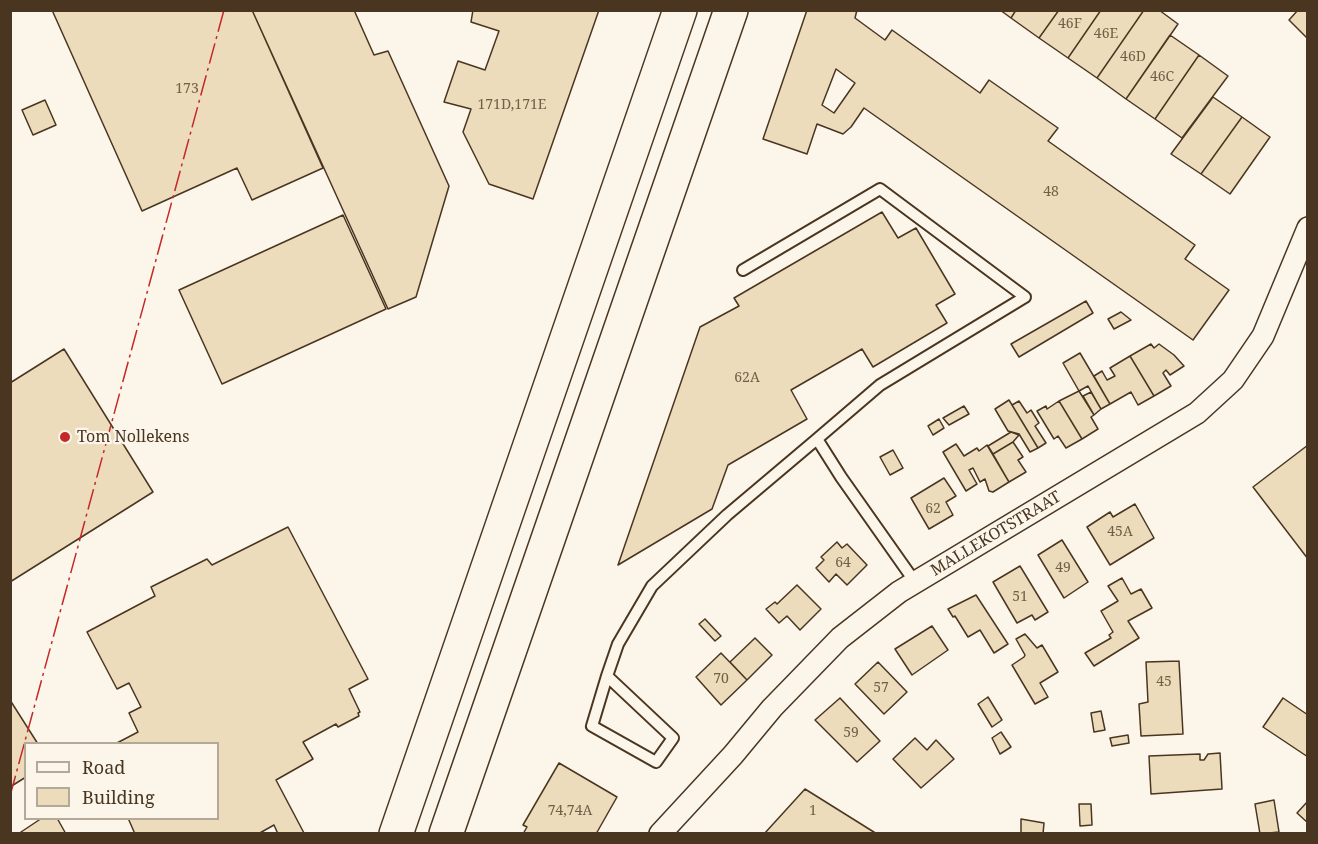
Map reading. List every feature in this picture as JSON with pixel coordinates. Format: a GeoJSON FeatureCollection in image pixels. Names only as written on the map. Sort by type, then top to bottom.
{"type":"FeatureCollection","features":[{"type":"Feature","properties":{"kind":"highway"},"geometry":{"type":"LineString","coordinates":[[396,834],[680,10]]}},
{"type":"Feature","properties":{"kind":"highway"},"geometry":{"type":"LineString","coordinates":[[446,834],[731,10]]}},
{"type":"Feature","properties":{"kind":"street","name":"MALLEKOTSTRAAT"},"geometry":{"type":"LineString","coordinates":[[660,834],[733,755],[772,708],[840,638],[899,592],[1197,412],[1233,380],[1263,336],[1308,228]]}},
{"type":"Feature","properties":{"kind":"lane"},"geometry":{"type":"LineString","coordinates":[[607,676],[673,738],[656,762],[592,726],[607,676],[618,644],[652,586],[727,515],[879,385],[1025,297],[880,189],[743,270]]}},
{"type":"Feature","properties":{"kind":"lane"},"geometry":{"type":"LineString","coordinates":[[817,439],[915,582]]}},
{"type":"Feature","properties":{"kind":"building"},"geometry":{"type":"Polygon","coordinates":[[[52,10],[252,10],[323,168],[252,200],[237,168],[142,211],[52,10]]]}},
{"type":"Feature","properties":{"kind":"building"},"geometry":{"type":"Polygon","coordinates":[[[252,10],[354,10],[374,55],[388,51],[449,186],[416,297],[388,309],[252,10]]]}},
{"type":"Feature","properties":{"kind":"building"},"geometry":{"type":"Polygon","coordinates":[[[473,10],[599,10],[533,199],[489,184],[463,132],[471,109],[444,102],[458,61],[485,70],[499,31],[471,22],[473,10]]]}},
{"type":"Feature","properties":{"kind":"building"},"geometry":{"type":"Polygon","coordinates":[[[807,10],[857,10],[855,18],[885,40],[892,30],[980,93],[989,80],[1058,128],[1048,141],[1195,245],[1185,259],[1229,290],[1193,340],[864,108],[851,127],[843,134],[817,124],[807,154],[763,139],[807,10]],[[836,69],[822,105],[834,113],[855,83],[836,69]]]}},
{"type":"Feature","properties":{"kind":"building"},"geometry":{"type":"Polygon","coordinates":[[[1000,10],[1016,10],[1011,18],[1000,10]]]}},
{"type":"Feature","properties":{"kind":"building"},"geometry":{"type":"Polygon","coordinates":[[[1016,10],[1059,10],[1039,38],[1011,18],[1016,10]]]}},
{"type":"Feature","properties":{"kind":"building"},"geometry":{"type":"Polygon","coordinates":[[[1059,10],[1101,10],[1068,58],[1039,38],[1059,10]]]}},
{"type":"Feature","properties":{"kind":"building"},"geometry":{"type":"Polygon","coordinates":[[[1101,10],[1144,10],[1097,78],[1068,58],[1101,10]]]}},
{"type":"Feature","properties":{"kind":"building"},"geometry":{"type":"Polygon","coordinates":[[[1144,10],[1159,10],[1178,24],[1126,99],[1097,78],[1144,10]]]}},
{"type":"Feature","properties":{"kind":"building"},"geometry":{"type":"Polygon","coordinates":[[[1298,10],[1308,10],[1308,39],[1289,20],[1298,10]]]}},
{"type":"Feature","properties":{"kind":"building"},"geometry":{"type":"Polygon","coordinates":[[[1170,35],[1199,55],[1155,119],[1126,99],[1170,35]]]}},
{"type":"Feature","properties":{"kind":"building"},"geometry":{"type":"Polygon","coordinates":[[[1199,55],[1228,76],[1182,138],[1155,119],[1199,55]]]}},
{"type":"Feature","properties":{"kind":"building"},"geometry":{"type":"Polygon","coordinates":[[[1213,97],[1242,117],[1201,174],[1171,154],[1213,97]]]}},
{"type":"Feature","properties":{"kind":"building"},"geometry":{"type":"Polygon","coordinates":[[[45,100],[56,125],[33,135],[22,110],[45,100]]]}},
{"type":"Feature","properties":{"kind":"building"},"geometry":{"type":"Polygon","coordinates":[[[1242,117],[1270,137],[1230,194],[1201,174],[1242,117]]]}},
{"type":"Feature","properties":{"kind":"building"},"geometry":{"type":"Polygon","coordinates":[[[882,212],[898,238],[916,228],[955,294],[936,305],[947,323],[873,367],[862,349],[791,390],[807,419],[728,465],[712,509],[618,565],[700,327],[739,306],[734,298],[882,212]]]}},
{"type":"Feature","properties":{"kind":"building"},"geometry":{"type":"Polygon","coordinates":[[[343,215],[386,309],[222,384],[179,290],[343,215]]]}},
{"type":"Feature","properties":{"kind":"building"},"geometry":{"type":"Polygon","coordinates":[[[1086,301],[1093,313],[1019,357],[1011,344],[1086,301]]]}},
{"type":"Feature","properties":{"kind":"building"},"geometry":{"type":"Polygon","coordinates":[[[1121,312],[1131,320],[1114,329],[1108,319],[1121,312]]]}},
{"type":"Feature","properties":{"kind":"building"},"geometry":{"type":"Polygon","coordinates":[[[1151,344],[1154,348],[1159,344],[1184,366],[1170,375],[1166,370],[1163,373],[1171,386],[1154,396],[1130,356],[1151,344]]]}},
{"type":"Feature","properties":{"kind":"building","name":"Tom Nollekens"},"geometry":{"type":"Polygon","coordinates":[[[64,349],[153,492],[10,582],[10,383],[64,349]]]}},
{"type":"Feature","properties":{"kind":"building"},"geometry":{"type":"Polygon","coordinates":[[[1080,353],[1110,404],[1101,409],[1088,386],[1079,391],[1063,363],[1080,353]]]}},
{"type":"Feature","properties":{"kind":"building"},"geometry":{"type":"Polygon","coordinates":[[[1130,356],[1154,396],[1138,405],[1131,392],[1110,404],[1094,376],[1102,371],[1107,380],[1115,376],[1110,368],[1130,356]]]}},
{"type":"Feature","properties":{"kind":"building"},"geometry":{"type":"Polygon","coordinates":[[[1079,391],[1094,415],[1091,417],[1098,429],[1082,439],[1059,401],[1079,391]]]}},
{"type":"Feature","properties":{"kind":"building"},"geometry":{"type":"Polygon","coordinates":[[[1091,392],[1101,409],[1094,415],[1083,396],[1091,392]]]}},
{"type":"Feature","properties":{"kind":"building"},"geometry":{"type":"Polygon","coordinates":[[[1009,400],[1038,448],[1030,452],[1019,434],[1008,431],[995,409],[1009,400]]]}},
{"type":"Feature","properties":{"kind":"building"},"geometry":{"type":"Polygon","coordinates":[[[1019,401],[1027,413],[1031,410],[1039,423],[1035,426],[1046,443],[1038,448],[1012,405],[1019,401]]]}},
{"type":"Feature","properties":{"kind":"building"},"geometry":{"type":"Polygon","coordinates":[[[1059,401],[1082,439],[1066,448],[1058,436],[1054,439],[1037,411],[1046,406],[1047,409],[1059,401]]]}},
{"type":"Feature","properties":{"kind":"building"},"geometry":{"type":"Polygon","coordinates":[[[964,406],[969,414],[949,425],[943,418],[964,406]]]}},
{"type":"Feature","properties":{"kind":"building"},"geometry":{"type":"Polygon","coordinates":[[[939,419],[944,428],[933,435],[928,426],[939,419]]]}},
{"type":"Feature","properties":{"kind":"building"},"geometry":{"type":"Polygon","coordinates":[[[1011,432],[1019,435],[1013,442],[993,454],[988,446],[1011,432]]]}},
{"type":"Feature","properties":{"kind":"building"},"geometry":{"type":"Polygon","coordinates":[[[1013,442],[1023,457],[1018,460],[1026,472],[1009,482],[993,454],[1013,442]]]}},
{"type":"Feature","properties":{"kind":"building"},"geometry":{"type":"Polygon","coordinates":[[[956,444],[964,456],[977,448],[979,451],[987,445],[1009,482],[993,492],[989,491],[985,479],[980,482],[973,468],[969,470],[977,484],[966,491],[943,452],[956,444]]]}},
{"type":"Feature","properties":{"kind":"building"},"geometry":{"type":"Polygon","coordinates":[[[1308,445],[1308,559],[1253,487],[1308,445]]]}},
{"type":"Feature","properties":{"kind":"building"},"geometry":{"type":"Polygon","coordinates":[[[893,450],[903,468],[890,475],[880,457],[893,450]]]}},
{"type":"Feature","properties":{"kind":"building"},"geometry":{"type":"Polygon","coordinates":[[[944,478],[956,496],[946,502],[953,515],[929,529],[911,498],[944,478]]]}},
{"type":"Feature","properties":{"kind":"building"},"geometry":{"type":"Polygon","coordinates":[[[1135,504],[1154,538],[1110,565],[1087,527],[1110,512],[1113,517],[1135,504]]]}},
{"type":"Feature","properties":{"kind":"building"},"geometry":{"type":"Polygon","coordinates":[[[288,527],[368,679],[349,689],[360,712],[359,716],[338,727],[336,724],[303,742],[313,759],[276,780],[304,833],[278,834],[274,825],[258,834],[135,834],[129,820],[219,820],[219,742],[119,742],[138,732],[129,713],[141,707],[129,683],[117,689],[87,632],[155,596],[151,587],[207,559],[212,565],[288,527]]]}},
{"type":"Feature","properties":{"kind":"building"},"geometry":{"type":"Polygon","coordinates":[[[1062,540],[1088,582],[1064,598],[1038,555],[1062,540]]]}},
{"type":"Feature","properties":{"kind":"building"},"geometry":{"type":"Polygon","coordinates":[[[837,542],[842,548],[847,544],[867,565],[847,585],[836,574],[829,582],[816,568],[824,560],[821,557],[837,542]]]}},
{"type":"Feature","properties":{"kind":"building"},"geometry":{"type":"Polygon","coordinates":[[[1020,566],[1048,612],[1035,620],[1032,615],[1017,623],[993,582],[1020,566]]]}},
{"type":"Feature","properties":{"kind":"building"},"geometry":{"type":"Polygon","coordinates":[[[1122,578],[1131,594],[1141,589],[1152,608],[1128,621],[1139,638],[1094,666],[1085,653],[1111,638],[1109,635],[1113,632],[1101,611],[1118,601],[1108,586],[1122,578]]]}},
{"type":"Feature","properties":{"kind":"building"},"geometry":{"type":"Polygon","coordinates":[[[797,585],[821,609],[800,630],[787,616],[779,623],[766,609],[775,602],[777,604],[797,585]]]}},
{"type":"Feature","properties":{"kind":"building"},"geometry":{"type":"Polygon","coordinates":[[[976,595],[1008,644],[994,653],[980,630],[968,637],[948,609],[976,595]]]}},
{"type":"Feature","properties":{"kind":"building"},"geometry":{"type":"Polygon","coordinates":[[[705,619],[721,636],[715,641],[699,624],[705,619]]]}},
{"type":"Feature","properties":{"kind":"building"},"geometry":{"type":"Polygon","coordinates":[[[932,626],[948,650],[912,675],[895,649],[932,626]]]}},
{"type":"Feature","properties":{"kind":"building"},"geometry":{"type":"Polygon","coordinates":[[[1025,634],[1037,648],[1042,645],[1058,672],[1040,683],[1048,697],[1035,704],[1012,665],[1025,655],[1016,639],[1025,634]]]}},
{"type":"Feature","properties":{"kind":"building"},"geometry":{"type":"Polygon","coordinates":[[[755,638],[772,655],[747,680],[730,662],[755,638]]]}},
{"type":"Feature","properties":{"kind":"building"},"geometry":{"type":"Polygon","coordinates":[[[721,653],[747,680],[721,705],[696,677],[721,653]]]}},
{"type":"Feature","properties":{"kind":"building"},"geometry":{"type":"Polygon","coordinates":[[[1179,661],[1183,734],[1141,736],[1139,704],[1148,702],[1146,662],[1179,661]]]}},
{"type":"Feature","properties":{"kind":"building"},"geometry":{"type":"Polygon","coordinates":[[[878,662],[907,692],[884,714],[855,684],[878,662]]]}},
{"type":"Feature","properties":{"kind":"building"},"geometry":{"type":"Polygon","coordinates":[[[988,697],[1002,720],[992,727],[978,704],[988,697]]]}},
{"type":"Feature","properties":{"kind":"building"},"geometry":{"type":"Polygon","coordinates":[[[840,698],[880,741],[857,762],[815,720],[840,698]]]}},
{"type":"Feature","properties":{"kind":"building"},"geometry":{"type":"Polygon","coordinates":[[[1283,698],[1308,715],[1308,757],[1263,727],[1283,698]]]}},
{"type":"Feature","properties":{"kind":"building"},"geometry":{"type":"Polygon","coordinates":[[[10,700],[37,742],[24,742],[24,778],[10,787],[10,700]]]}},
{"type":"Feature","properties":{"kind":"building"},"geometry":{"type":"Polygon","coordinates":[[[1101,711],[1105,730],[1094,732],[1091,713],[1101,711]]]}},
{"type":"Feature","properties":{"kind":"building"},"geometry":{"type":"Polygon","coordinates":[[[1001,732],[1011,747],[1000,754],[992,738],[1001,732]]]}},
{"type":"Feature","properties":{"kind":"building"},"geometry":{"type":"Polygon","coordinates":[[[1128,735],[1129,743],[1112,746],[1110,738],[1128,735]]]}},
{"type":"Feature","properties":{"kind":"building"},"geometry":{"type":"Polygon","coordinates":[[[915,738],[927,750],[936,740],[954,759],[921,788],[893,759],[915,738]]]}},
{"type":"Feature","properties":{"kind":"building"},"geometry":{"type":"Polygon","coordinates":[[[1220,753],[1222,789],[1151,794],[1149,756],[1200,754],[1200,760],[1204,760],[1208,754],[1220,753]]]}},
{"type":"Feature","properties":{"kind":"building"},"geometry":{"type":"Polygon","coordinates":[[[559,763],[617,797],[596,834],[523,834],[527,827],[523,825],[559,763]]]}},
{"type":"Feature","properties":{"kind":"building"},"geometry":{"type":"Polygon","coordinates":[[[805,789],[877,834],[764,834],[805,789]]]}},
{"type":"Feature","properties":{"kind":"building"},"geometry":{"type":"Polygon","coordinates":[[[1274,800],[1279,832],[1260,834],[1255,804],[1274,800]]]}},
{"type":"Feature","properties":{"kind":"building"},"geometry":{"type":"Polygon","coordinates":[[[1308,801],[1308,823],[1297,813],[1308,801]]]}},
{"type":"Feature","properties":{"kind":"building"},"geometry":{"type":"Polygon","coordinates":[[[1079,804],[1091,804],[1092,825],[1080,826],[1079,804]]]}},
{"type":"Feature","properties":{"kind":"building"},"geometry":{"type":"Polygon","coordinates":[[[1021,819],[1044,823],[1043,834],[1021,834],[1021,819]]]}},
{"type":"Feature","properties":{"kind":"building"},"geometry":{"type":"Polygon","coordinates":[[[39,820],[58,820],[66,834],[18,834],[39,820]]]}},
{"type":"Feature","properties":{"kind":"power"},"geometry":{"type":"LineString","coordinates":[[25,742],[224,10]]}},
{"type":"Feature","properties":{"kind":"power"},"geometry":{"type":"LineString","coordinates":[[10,796],[24,745]]}},
{"type":"Feature","properties":{"kind":"place","name":"Tom Nollekens"},"geometry":{"type":"Point","coordinates":[65,437]}}]}
